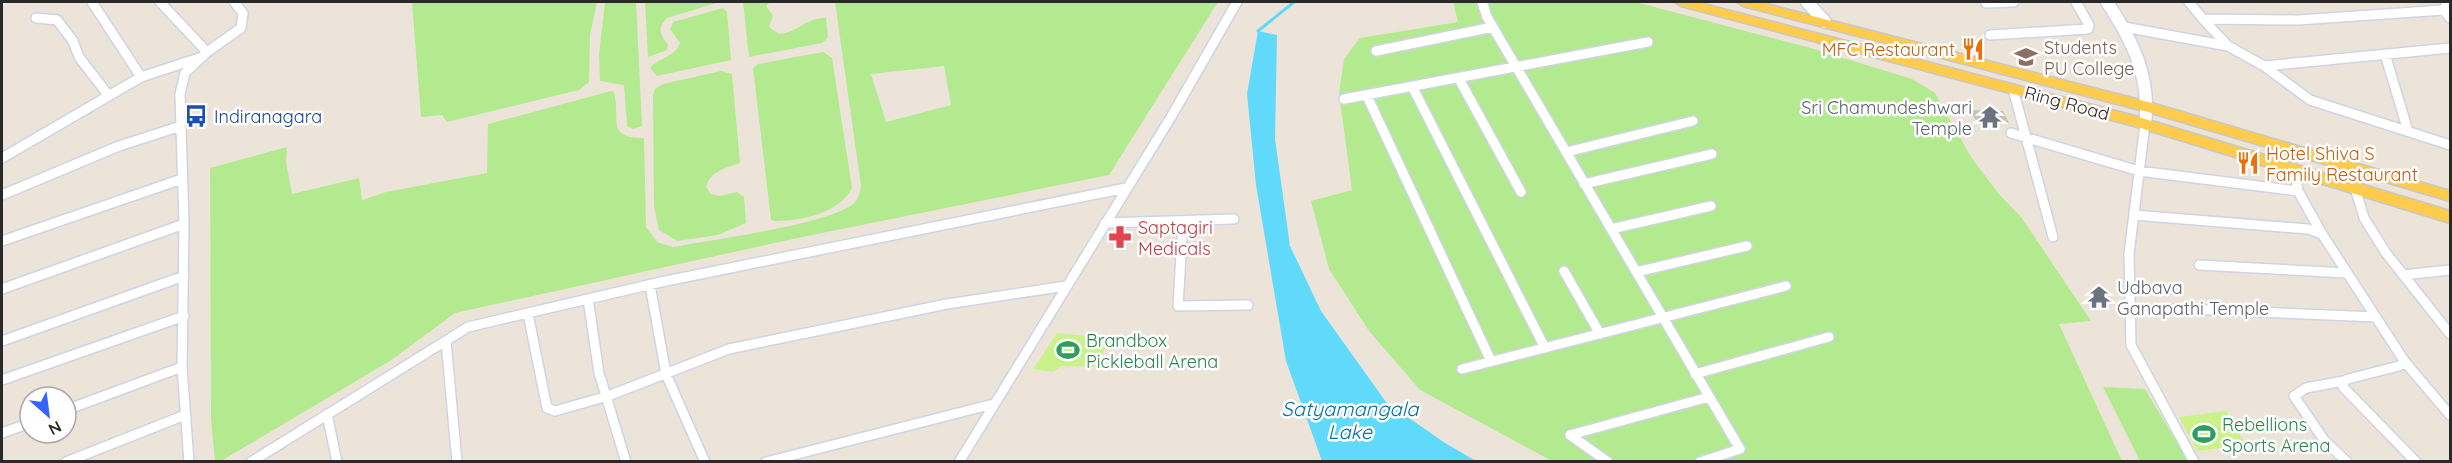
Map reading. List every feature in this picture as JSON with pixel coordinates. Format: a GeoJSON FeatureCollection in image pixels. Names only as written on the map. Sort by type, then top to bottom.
{"type":"FeatureCollection","features":[{"type":"Feature","properties":{"kind":"main road","name":"Ring Road"},"geometry":{"type":"LineString","coordinates":[[1681,2],[2145,124],[2451,216]]}},
{"type":"Feature","properties":{"kind":"main road","name":"Ring Road"},"geometry":{"type":"LineString","coordinates":[[1743,2],[2148,107],[2451,196]]}},
{"type":"Feature","properties":{"kind":"main road"},"geometry":{"type":"LineString","coordinates":[[1821,39],[1825,22]]}},
{"type":"Feature","properties":{"kind":"street"},"geometry":{"type":"LineString","coordinates":[[92,2],[141,77]]}},
{"type":"Feature","properties":{"kind":"street"},"geometry":{"type":"LineString","coordinates":[[160,2],[204,55]]}},
{"type":"Feature","properties":{"kind":"street"},"geometry":{"type":"LineString","coordinates":[[189,462],[182,367],[184,224],[180,94],[185,73],[204,55],[241,28],[243,13],[234,2]]}},
{"type":"Feature","properties":{"kind":"street"},"geometry":{"type":"LineString","coordinates":[[959,462],[1237,2]]}},
{"type":"Feature","properties":{"kind":"street"},"geometry":{"type":"LineString","coordinates":[[1482,2],[1493,27],[1740,449],[1700,462]]}},
{"type":"Feature","properties":{"kind":"street"},"geometry":{"type":"LineString","coordinates":[[1807,2],[1825,22]]}},
{"type":"Feature","properties":{"kind":"street"},"geometry":{"type":"LineString","coordinates":[[1986,3],[2014,2]]}},
{"type":"Feature","properties":{"kind":"street"},"geometry":{"type":"LineString","coordinates":[[1990,35],[2088,29],[2089,25],[2076,2]]}},
{"type":"Feature","properties":{"kind":"street"},"geometry":{"type":"LineString","coordinates":[[2107,2],[2124,27],[2144,71],[2148,107],[2129,254],[2131,345],[2194,462]]}},
{"type":"Feature","properties":{"kind":"street"},"geometry":{"type":"LineString","coordinates":[[2189,2],[2228,46],[2264,66],[2290,89],[2310,100],[2451,145]]}},
{"type":"Feature","properties":{"kind":"street"},"geometry":{"type":"LineString","coordinates":[[2203,19],[2298,20],[2446,6],[2451,18]]}},
{"type":"Feature","properties":{"kind":"street"},"geometry":{"type":"LineString","coordinates":[[36,18],[57,20],[73,41],[79,57],[109,96]]}},
{"type":"Feature","properties":{"kind":"street"},"geometry":{"type":"LineString","coordinates":[[1376,51],[1493,27]]}},
{"type":"Feature","properties":{"kind":"street"},"geometry":{"type":"LineString","coordinates":[[2124,27],[2228,46]]}},
{"type":"Feature","properties":{"kind":"street"},"geometry":{"type":"LineString","coordinates":[[1344,99],[1413,88],[1648,42]]}},
{"type":"Feature","properties":{"kind":"street"},"geometry":{"type":"LineString","coordinates":[[2264,66],[2451,48]]}},
{"type":"Feature","properties":{"kind":"street"},"geometry":{"type":"LineString","coordinates":[[2385,54],[2409,131]]}},
{"type":"Feature","properties":{"kind":"street"},"geometry":{"type":"LineString","coordinates":[[2,158],[141,77],[204,55]]}},
{"type":"Feature","properties":{"kind":"street"},"geometry":{"type":"LineString","coordinates":[[1459,79],[1521,192]]}},
{"type":"Feature","properties":{"kind":"street"},"geometry":{"type":"LineString","coordinates":[[1413,88],[1545,348]]}},
{"type":"Feature","properties":{"kind":"street"},"geometry":{"type":"LineString","coordinates":[[2013,89],[2053,237]]}},
{"type":"Feature","properties":{"kind":"street"},"geometry":{"type":"LineString","coordinates":[[1367,96],[1491,361]]}},
{"type":"Feature","properties":{"kind":"street"},"geometry":{"type":"LineString","coordinates":[[1566,152],[1693,121]]}},
{"type":"Feature","properties":{"kind":"street"},"geometry":{"type":"LineString","coordinates":[[2,195],[79,165],[119,146],[181,126]]}},
{"type":"Feature","properties":{"kind":"street"},"geometry":{"type":"LineString","coordinates":[[2011,133],[2139,171],[2298,191]]}},
{"type":"Feature","properties":{"kind":"street"},"geometry":{"type":"LineString","coordinates":[[1584,184],[1712,154]]}},
{"type":"Feature","properties":{"kind":"street"},"geometry":{"type":"LineString","coordinates":[[2294,169],[2298,191],[2322,234],[2405,362],[2451,416]]}},
{"type":"Feature","properties":{"kind":"street"},"geometry":{"type":"LineString","coordinates":[[2,240],[182,179]]}},
{"type":"Feature","properties":{"kind":"street"},"geometry":{"type":"LineString","coordinates":[[251,462],[468,327],[650,285],[1126,188]]}},
{"type":"Feature","properties":{"kind":"street"},"geometry":{"type":"LineString","coordinates":[[2355,188],[2364,218],[2403,274],[2450,334]]}},
{"type":"Feature","properties":{"kind":"street"},"geometry":{"type":"LineString","coordinates":[[1611,229],[1711,206]]}},
{"type":"Feature","properties":{"kind":"street"},"geometry":{"type":"LineString","coordinates":[[2134,214],[2308,229],[2322,234]]}},
{"type":"Feature","properties":{"kind":"street"},"geometry":{"type":"LineString","coordinates":[[1105,223],[1234,219]]}},
{"type":"Feature","properties":{"kind":"street"},"geometry":{"type":"LineString","coordinates":[[1183,221],[1178,306],[1248,305]]}},
{"type":"Feature","properties":{"kind":"street"},"geometry":{"type":"LineString","coordinates":[[2,289],[184,224]]}},
{"type":"Feature","properties":{"kind":"street"},"geometry":{"type":"LineString","coordinates":[[1636,272],[1747,246]]}},
{"type":"Feature","properties":{"kind":"street"},"geometry":{"type":"LineString","coordinates":[[2199,265],[2347,273]]}},
{"type":"Feature","properties":{"kind":"street"},"geometry":{"type":"LineString","coordinates":[[2403,274],[2451,270]]}},
{"type":"Feature","properties":{"kind":"street"},"geometry":{"type":"LineString","coordinates":[[1564,272],[1600,334]]}},
{"type":"Feature","properties":{"kind":"street"},"geometry":{"type":"LineString","coordinates":[[2,341],[184,276]]}},
{"type":"Feature","properties":{"kind":"street"},"geometry":{"type":"LineString","coordinates":[[650,285],[666,374],[705,462]]}},
{"type":"Feature","properties":{"kind":"street"},"geometry":{"type":"LineString","coordinates":[[528,314],[550,410],[555,411],[608,396],[729,349],[947,304],[1066,286]]}},
{"type":"Feature","properties":{"kind":"street"},"geometry":{"type":"LineString","coordinates":[[1462,369],[1786,286]]}},
{"type":"Feature","properties":{"kind":"street"},"geometry":{"type":"LineString","coordinates":[[588,299],[600,374],[626,462]]}},
{"type":"Feature","properties":{"kind":"street"},"geometry":{"type":"LineString","coordinates":[[2129,310],[2189,309],[2376,317]]}},
{"type":"Feature","properties":{"kind":"street"},"geometry":{"type":"LineString","coordinates":[[2,380],[184,316]]}},
{"type":"Feature","properties":{"kind":"street"},"geometry":{"type":"LineString","coordinates":[[1695,374],[1829,337]]}},
{"type":"Feature","properties":{"kind":"street"},"geometry":{"type":"LineString","coordinates":[[446,341],[457,462]]}},
{"type":"Feature","properties":{"kind":"street"},"geometry":{"type":"LineString","coordinates":[[2347,462],[2324,440],[2294,396],[2306,388],[2344,381],[2399,366],[2405,362]]}},
{"type":"Feature","properties":{"kind":"street"},"geometry":{"type":"LineString","coordinates":[[78,406],[182,367]]}},
{"type":"Feature","properties":{"kind":"street"},"geometry":{"type":"LineString","coordinates":[[2344,381],[2343,387],[2416,462]]}},
{"type":"Feature","properties":{"kind":"street"},"geometry":{"type":"LineString","coordinates":[[1608,462],[1570,435],[1709,397]]}},
{"type":"Feature","properties":{"kind":"street"},"geometry":{"type":"LineString","coordinates":[[766,462],[993,404]]}},
{"type":"Feature","properties":{"kind":"street"},"geometry":{"type":"LineString","coordinates":[[327,414],[337,462]]}},
{"type":"Feature","properties":{"kind":"street"},"geometry":{"type":"LineString","coordinates":[[66,462],[185,415]]}},
{"type":"Feature","properties":{"kind":"street"},"geometry":{"type":"LineString","coordinates":[[2,433],[18,427]]}},
{"type":"Feature","properties":{"kind":"green space"},"geometry":{"type":"Polygon","coordinates":[[[412,2],[597,2],[590,35],[589,82],[579,90],[447,122],[442,115],[421,117],[412,2]]]}},
{"type":"Feature","properties":{"kind":"green space"},"geometry":{"type":"Polygon","coordinates":[[[605,2],[636,2],[642,126],[633,129],[627,126],[624,85],[600,81],[599,54],[605,2]]]}},
{"type":"Feature","properties":{"kind":"green space"},"geometry":{"type":"Polygon","coordinates":[[[645,2],[720,2],[667,18],[661,31],[668,45],[667,50],[648,57],[645,2]]]}},
{"type":"Feature","properties":{"kind":"green space"},"geometry":{"type":"Polygon","coordinates":[[[743,2],[770,2],[766,6],[773,16],[769,27],[779,34],[792,31],[812,20],[826,18],[828,38],[822,43],[749,57],[743,2]]]}},
{"type":"Feature","properties":{"kind":"green space"},"geometry":{"type":"Polygon","coordinates":[[[835,2],[1218,2],[1109,175],[807,236],[455,313],[390,361],[221,461],[215,461],[211,420],[210,168],[287,147],[286,162],[292,194],[359,178],[362,200],[386,192],[487,173],[488,124],[611,91],[614,92],[616,102],[619,131],[624,135],[644,138],[646,227],[657,242],[673,247],[822,218],[854,203],[861,186],[835,2]],[[944,66],[871,74],[886,122],[951,105],[944,66]]]}},
{"type":"Feature","properties":{"kind":"green space"},"geometry":{"type":"Polygon","coordinates":[[[1453,2],[1635,2],[1811,48],[1912,79],[1935,93],[1971,157],[1998,193],[2021,217],[2091,321],[2059,324],[2122,461],[1552,461],[1420,390],[1369,331],[1329,269],[1311,201],[1352,190],[1339,93],[1344,59],[1360,38],[1458,22],[1453,2]]]}},
{"type":"Feature","properties":{"kind":"green space"},"geometry":{"type":"Polygon","coordinates":[[[723,8],[727,12],[731,60],[657,76],[650,68],[674,52],[680,43],[670,29],[673,22],[723,8]]]}},
{"type":"Feature","properties":{"kind":"green space"},"geometry":{"type":"Polygon","coordinates":[[[823,52],[832,58],[852,188],[839,204],[819,214],[796,219],[771,220],[753,68],[758,64],[823,52]]]}},
{"type":"Feature","properties":{"kind":"green space"},"geometry":{"type":"Polygon","coordinates":[[[721,71],[732,74],[740,163],[715,174],[706,187],[711,194],[719,196],[737,192],[744,197],[746,223],[718,235],[677,241],[659,230],[654,207],[653,94],[655,89],[663,84],[721,71]]]}},
{"type":"Feature","properties":{"kind":"green space"},"geometry":{"type":"Polygon","coordinates":[[[1057,333],[1109,338],[1097,367],[1062,366],[1053,372],[1033,369],[1057,333]]]}},
{"type":"Feature","properties":{"kind":"green space"},"geometry":{"type":"Polygon","coordinates":[[[2103,387],[2145,389],[2188,461],[2140,461],[2103,387]]]}},
{"type":"Feature","properties":{"kind":"green space"},"geometry":{"type":"Polygon","coordinates":[[[2226,411],[2246,445],[2197,451],[2179,417],[2226,411]]]}},
{"type":"Feature","properties":{"kind":"water","name":"Satyamangala Lake"},"geometry":{"type":"Polygon","coordinates":[[[1258,31],[1277,35],[1275,139],[1290,246],[1321,311],[1386,402],[1445,443],[1476,461],[1322,461],[1286,361],[1256,185],[1247,94],[1258,31]]]}},
{"type":"Feature","properties":{"kind":"building","name":"Sri Chamundeshwari Temple"},"geometry":{"type":"Polygon","coordinates":[[[1970,110],[2003,111],[2009,123],[1978,124],[1970,110]]]}},
{"type":"Feature","properties":{"kind":"waterway"},"geometry":{"type":"LineString","coordinates":[[1258,31],[1294,2]]}},
{"type":"Feature","properties":{"kind":"place","name":"MFC Restaurant"},"geometry":{"type":"Point","coordinates":[1973,49]}},
{"type":"Feature","properties":{"kind":"place","name":"Students PU College"},"geometry":{"type":"Point","coordinates":[2026,57]}},
{"type":"Feature","properties":{"kind":"place","name":"Indiranagara"},"geometry":{"type":"Point","coordinates":[196,116]}},
{"type":"Feature","properties":{"kind":"place","name":"Sri Chamundeshwari Temple"},"geometry":{"type":"Point","coordinates":[1990,117]}},
{"type":"Feature","properties":{"kind":"place","name":"Hotel Shiva S Family Restaurant"},"geometry":{"type":"Point","coordinates":[2248,163]}},
{"type":"Feature","properties":{"kind":"place","name":"Saptagiri Medicals"},"geometry":{"type":"Point","coordinates":[1120,237]}},
{"type":"Feature","properties":{"kind":"place","name":"Udbava Ganapathi Temple"},"geometry":{"type":"Point","coordinates":[2099,297]}},
{"type":"Feature","properties":{"kind":"place","name":"Brandbox Pickleball Arena"},"geometry":{"type":"Point","coordinates":[1068,350]}},
{"type":"Feature","properties":{"kind":"place","name":"Rebellions Sports Arena"},"geometry":{"type":"Point","coordinates":[2204,434]}}]}
